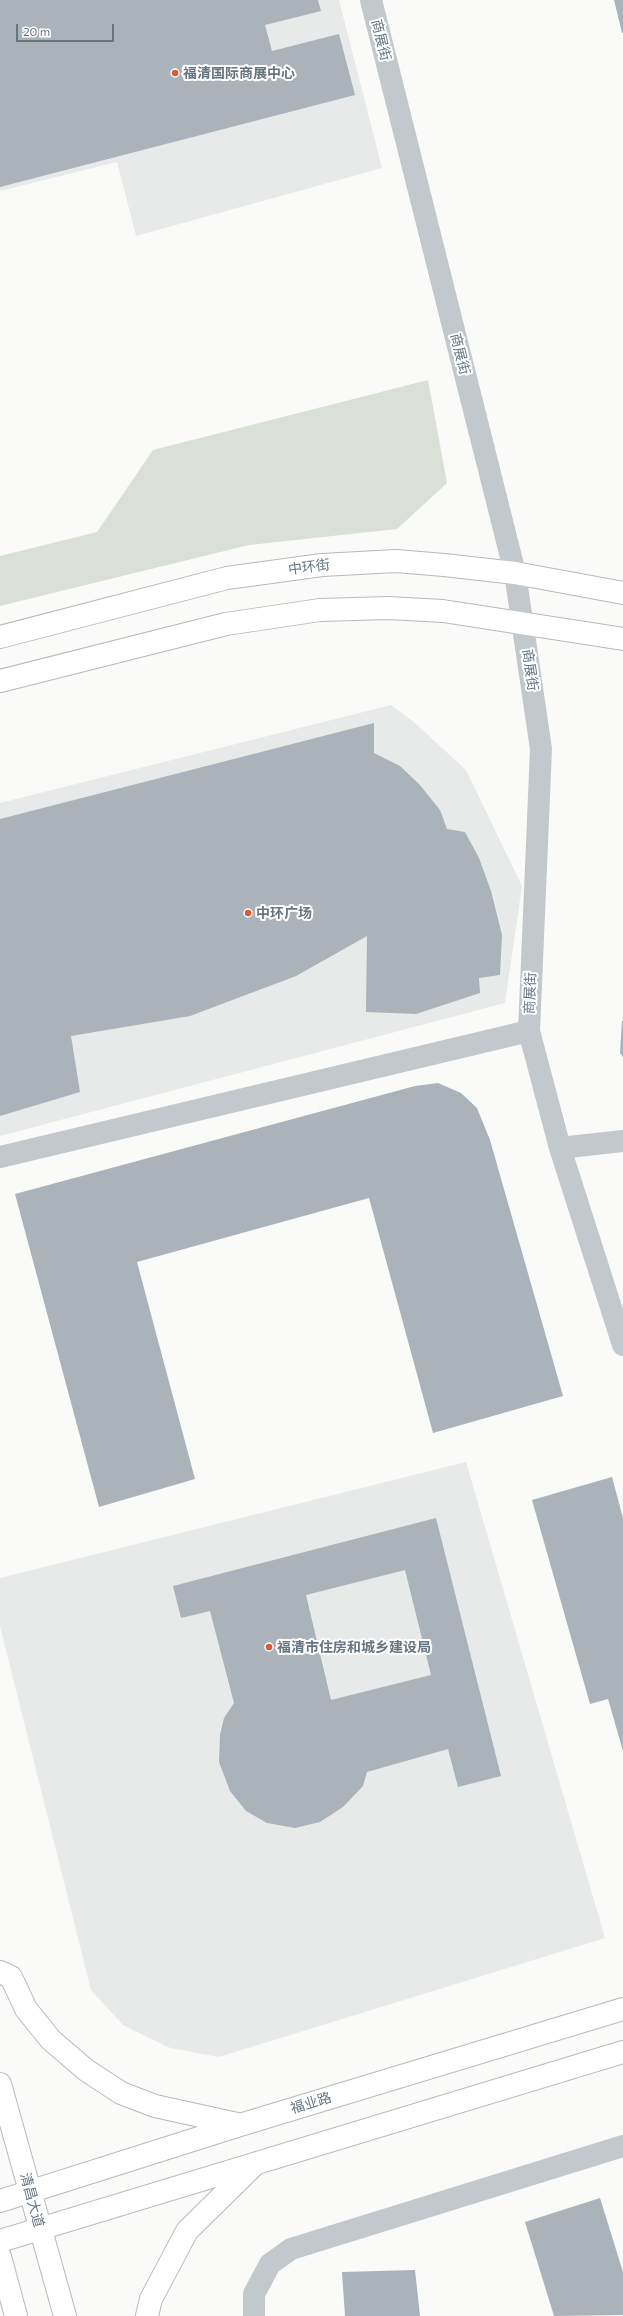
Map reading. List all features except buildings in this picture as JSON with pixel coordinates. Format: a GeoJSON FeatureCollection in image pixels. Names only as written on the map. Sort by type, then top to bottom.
{"type":"FeatureCollection","features":[{"type":"Feature","properties":{"kind":"street","name":"商展街"},"geometry":{"type":"LineString","coordinates":[[371,0],[515,573],[541,749],[529,1031],[560,1148],[623,1345]]}},
{"type":"Feature","properties":{"kind":"street","name":"中环街"},"geometry":{"type":"LineString","coordinates":[[0,637],[226,578],[322,565],[396,560],[515,573],[623,592]]}},
{"type":"Feature","properties":{"kind":"street"},"geometry":{"type":"LineString","coordinates":[[0,680],[226,624],[320,610],[388,608],[443,612],[523,623],[623,640]]}},
{"type":"Feature","properties":{"kind":"street"},"geometry":{"type":"LineString","coordinates":[[0,1157],[529,1031]]}},
{"type":"Feature","properties":{"kind":"street"},"geometry":{"type":"LineString","coordinates":[[560,1148],[623,1141]]}},
{"type":"Feature","properties":{"kind":"street"},"geometry":{"type":"LineString","coordinates":[[0,1972],[10,1977],[26,2009],[51,2040],[86,2070],[121,2093],[156,2106],[194,2116],[240,2125]]}},
{"type":"Feature","properties":{"kind":"street","name":"福业路"},"geometry":{"type":"LineString","coordinates":[[0,2201],[240,2125],[623,2009]]}},
{"type":"Feature","properties":{"kind":"street"},"geometry":{"type":"LineString","coordinates":[[0,2241],[623,2052]]}},
{"type":"Feature","properties":{"kind":"street","name":"清昌大道"},"geometry":{"type":"LineString","coordinates":[[0,2084],[64,2316]]}},
{"type":"Feature","properties":{"kind":"street"},"geometry":{"type":"LineString","coordinates":[[254,2316],[254,2294],[270,2264],[291,2249],[623,2146]]}},
{"type":"Feature","properties":{"kind":"street"},"geometry":{"type":"LineString","coordinates":[[147,2316],[151,2299],[187,2232],[257,2163]]}},
{"type":"Feature","properties":{"kind":"street"},"geometry":{"type":"LineString","coordinates":[[0,2257],[16,2316]]}},
{"type":"Feature","properties":{"kind":"shaded area","name":"福清国际商展中心"},"geometry":{"type":"Polygon","coordinates":[[[0,0],[339,0],[382,168],[136,236],[117,162],[0,191],[0,0]]]}},
{"type":"Feature","properties":{"kind":"shaded area"},"geometry":{"type":"Polygon","coordinates":[[[428,380],[447,483],[397,529],[249,545],[0,606],[0,556],[97,532],[153,450],[428,380]]]}},
{"type":"Feature","properties":{"kind":"shaded area","name":"中环广场"},"geometry":{"type":"Polygon","coordinates":[[[391,705],[415,723],[466,770],[522,886],[505,1003],[0,1136],[0,803],[391,705]]]}},
{"type":"Feature","properties":{"kind":"shaded area"},"geometry":{"type":"Polygon","coordinates":[[[466,1462],[605,1938],[219,2057],[170,2048],[123,2025],[91,1990],[0,1626],[0,1578],[466,1462]]]}},
{"type":"Feature","properties":{"kind":"place","name":"福清国际商展中心"},"geometry":{"type":"Point","coordinates":[175,73]}},
{"type":"Feature","properties":{"kind":"place","name":"中环广场"},"geometry":{"type":"Point","coordinates":[248,913]}},
{"type":"Feature","properties":{"kind":"place","name":"福清市住房和城乡建设局"},"geometry":{"type":"Point","coordinates":[269,1647]}}]}
